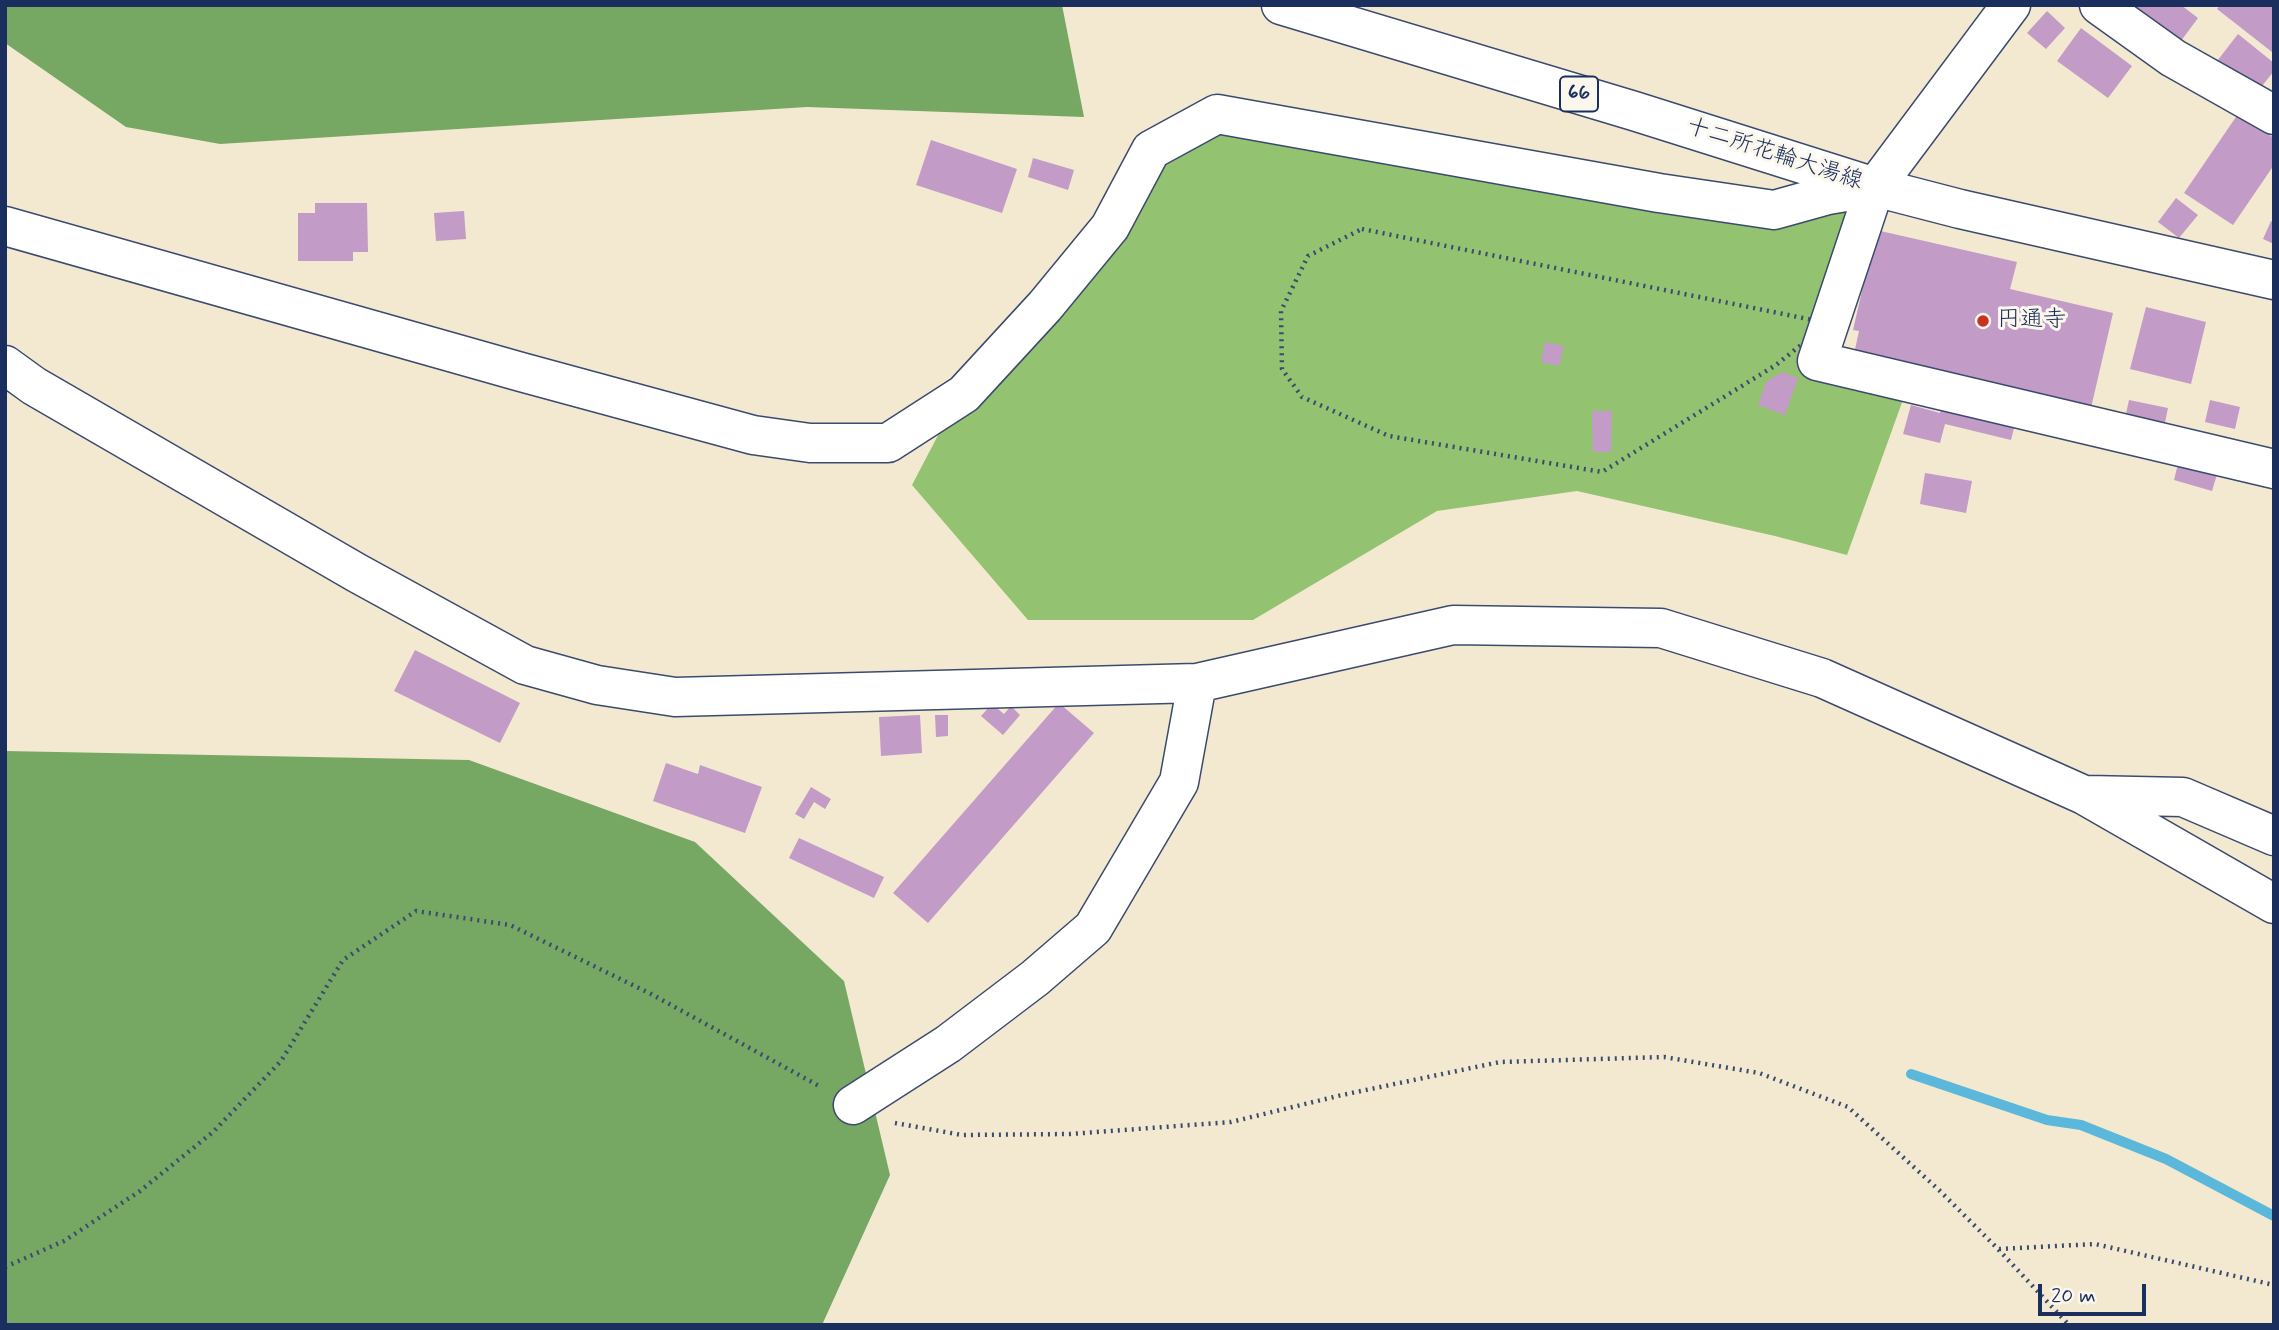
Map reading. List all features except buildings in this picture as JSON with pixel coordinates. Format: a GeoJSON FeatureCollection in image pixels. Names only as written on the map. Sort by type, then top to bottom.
{"type":"FeatureCollection","features":[{"type":"Feature","properties":{"kind":"street","name":"十二所花輪大湯線"},"geometry":{"type":"LineString","coordinates":[[1281,5],[1875,187],[1960,209],[2274,280]]}},
{"type":"Feature","properties":{"kind":"street"},"geometry":{"type":"LineString","coordinates":[[2011,5],[1875,187],[1817,361],[2274,469]]}},
{"type":"Feature","properties":{"kind":"street"},"geometry":{"type":"LineString","coordinates":[[2099,5],[2173,58],[2274,115]]}},
{"type":"Feature","properties":{"kind":"street"},"geometry":{"type":"LineString","coordinates":[[5,226],[753,435],[810,443],[888,443],[964,394],[1045,306],[1110,227],[1151,150],[1217,114],[1659,193],[1774,210],[1828,195],[1875,187]]}},
{"type":"Feature","properties":{"kind":"street"},"geometry":{"type":"LineString","coordinates":[[5,365],[34,386],[345,566],[513,659],[525,665],[597,685],[675,697],[1197,683],[1453,625],[1661,628],[1822,678],[2084,795],[2274,904]]}},
{"type":"Feature","properties":{"kind":"street"},"geometry":{"type":"LineString","coordinates":[[853,1105],[948,1044],[1035,978],[1093,928],[1179,782],[1197,683]]}},
{"type":"Feature","properties":{"kind":"street"},"geometry":{"type":"LineString","coordinates":[[2084,795],[2183,797],[2274,836]]}},
{"type":"Feature","properties":{"kind":"path"},"geometry":{"type":"LineString","coordinates":[[1362,229],[1828,323],[1776,365],[1602,472],[1389,436],[1301,397],[1282,369],[1281,311],[1308,256],[1362,229]]}},
{"type":"Feature","properties":{"kind":"path"},"geometry":{"type":"LineString","coordinates":[[5,1267],[64,1241],[140,1191],[213,1132],[281,1061],[343,960],[416,911],[510,925],[651,994],[881,1121],[962,1135],[1070,1134],[1231,1122],[1342,1095],[1500,1062],[1664,1057],[1759,1073],[1848,1107],[1940,1191],[2069,1325]]}},
{"type":"Feature","properties":{"kind":"path"},"geometry":{"type":"LineString","coordinates":[[1998,1249],[2095,1244],[2274,1284]]}},
{"type":"Feature","properties":{"kind":"green space"},"geometry":{"type":"Polygon","coordinates":[[[5,5],[1062,5],[1084,117],[807,107],[220,144],[126,127],[5,43],[5,5]]]}},
{"type":"Feature","properties":{"kind":"green space"},"geometry":{"type":"Polygon","coordinates":[[[1217,114],[1774,210],[1875,187],[1806,364],[1909,383],[1847,555],[1577,491],[1437,511],[1253,620],[1028,620],[912,485],[957,399],[1151,150],[1217,114]]]}},
{"type":"Feature","properties":{"kind":"green space"},"geometry":{"type":"Polygon","coordinates":[[[5,751],[469,760],[695,842],[844,981],[890,1175],[822,1325],[5,1325],[5,751]]]}},
{"type":"Feature","properties":{"kind":"waterway"},"geometry":{"type":"LineString","coordinates":[[1911,1074],[2047,1120],[2081,1125],[2166,1159],[2274,1216]]}},
{"type":"Feature","properties":{"kind":"place","name":"円通寺"},"geometry":{"type":"Point","coordinates":[1983,321]}}]}
